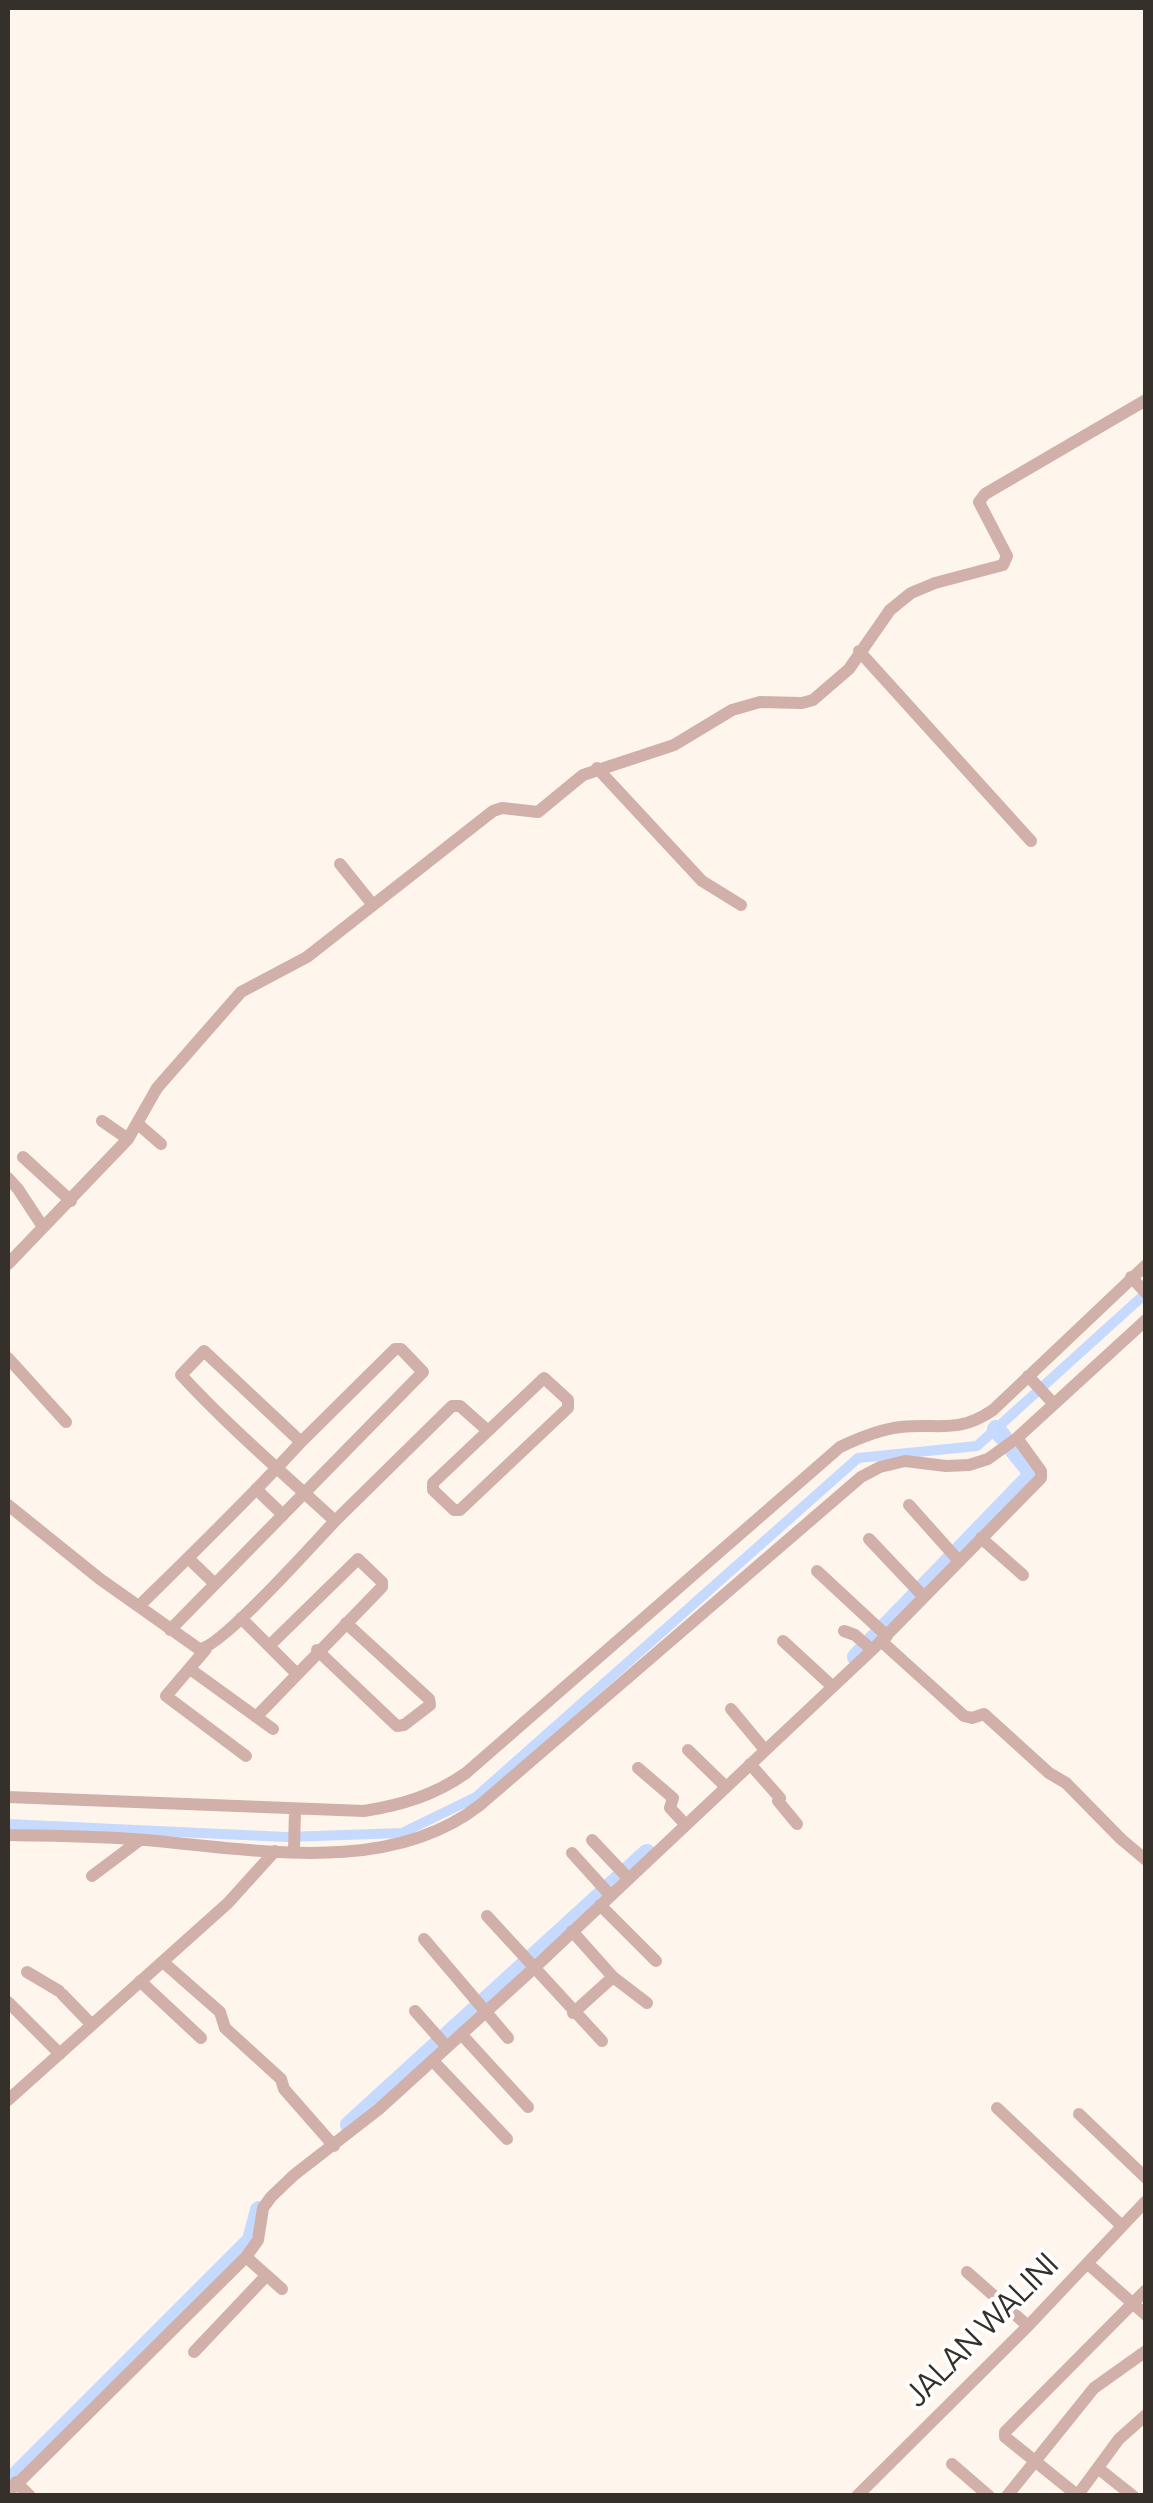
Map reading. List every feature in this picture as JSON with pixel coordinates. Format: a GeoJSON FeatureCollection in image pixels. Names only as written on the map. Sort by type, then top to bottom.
{"type":"FeatureCollection","features":[{"type":"Feature","properties":{"kind":"street"},"geometry":{"type":"LineString","coordinates":[[8,1264],[128,1139],[157,1088],[242,992],[307,957],[493,811],[502,808],[538,812],[596,768],[674,745],[732,710],[760,702],[812,700],[849,669],[890,610],[911,593],[1003,565],[1007,556],[980,502],[984,494],[1146,400]]}},
{"type":"Feature","properties":{"kind":"street"},"geometry":{"type":"LineString","coordinates":[[858,651],[1031,841]]}},
{"type":"Feature","properties":{"kind":"street"},"geometry":{"type":"LineString","coordinates":[[596,768],[702,882],[741,905]]}},
{"type":"Feature","properties":{"kind":"street"},"geometry":{"type":"LineString","coordinates":[[340,864],[374,906]]}},
{"type":"Feature","properties":{"kind":"street"},"geometry":{"type":"LineString","coordinates":[[102,1121],[128,1139]]}},
{"type":"Feature","properties":{"kind":"street"},"geometry":{"type":"LineString","coordinates":[[138,1124],[161,1144]]}},
{"type":"Feature","properties":{"kind":"street"},"geometry":{"type":"LineString","coordinates":[[24,1157],[71,1201]]}},
{"type":"Feature","properties":{"kind":"street"},"geometry":{"type":"LineString","coordinates":[[8,1178],[43,1227]]}},
{"type":"Feature","properties":{"kind":"street"},"geometry":{"type":"LineString","coordinates":[[8,1797],[295,1814],[400,1805],[451,1784],[840,1447],[866,1435],[901,1427],[962,1427],[976,1422],[1031,1379],[1146,1265]]}},
{"type":"Feature","properties":{"kind":"street"},"geometry":{"type":"LineString","coordinates":[[1133,1279],[1146,1293]]}},
{"type":"Feature","properties":{"kind":"street"},"geometry":{"type":"LineString","coordinates":[[8,1835],[332,1852],[396,1844],[436,1832],[467,1816],[861,1478],[880,1467],[905,1461],[946,1466],[988,1459],[1017,1438],[1050,1399],[1146,1320]]}},
{"type":"Feature","properties":{"kind":"street"},"geometry":{"type":"LineString","coordinates":[[139,1606],[394,1349],[402,1349],[423,1372],[170,1630]]}},
{"type":"Feature","properties":{"kind":"street"},"geometry":{"type":"LineString","coordinates":[[301,1442],[209,1352],[200,1353],[181,1375],[249,1444],[336,1521]]}},
{"type":"Feature","properties":{"kind":"street"},"geometry":{"type":"LineString","coordinates":[[8,1358],[66,1422]]}},
{"type":"Feature","properties":{"kind":"street"},"geometry":{"type":"LineString","coordinates":[[544,1378],[568,1400],[568,1408],[456,1511],[431,1486],[486,1430],[544,1378]]}},
{"type":"Feature","properties":{"kind":"street"},"geometry":{"type":"LineString","coordinates":[[1031,1379],[1050,1399]]}},
{"type":"Feature","properties":{"kind":"street"},"geometry":{"type":"LineString","coordinates":[[246,1756],[168,1700],[167,1692],[452,1406],[460,1406],[486,1430]]}},
{"type":"Feature","properties":{"kind":"street"},"geometry":{"type":"LineString","coordinates":[[30,2496],[11,2485],[246,2256],[262,2230],[266,2202],[329,2140],[433,2061],[444,2044],[462,2035],[484,2007],[572,1932],[625,1875],[750,1764],[762,1747],[1042,1475],[1017,1438]]}},
{"type":"Feature","properties":{"kind":"street"},"geometry":{"type":"LineString","coordinates":[[256,1490],[283,1516]]}},
{"type":"Feature","properties":{"kind":"street"},"geometry":{"type":"LineString","coordinates":[[8,1505],[191,1647],[206,1649]]}},
{"type":"Feature","properties":{"kind":"street"},"geometry":{"type":"LineString","coordinates":[[909,1505],[956,1558]]}},
{"type":"Feature","properties":{"kind":"street"},"geometry":{"type":"LineString","coordinates":[[981,1538],[1023,1575]]}},
{"type":"Feature","properties":{"kind":"street"},"geometry":{"type":"LineString","coordinates":[[868,1539],[920,1593]]}},
{"type":"Feature","properties":{"kind":"street"},"geometry":{"type":"LineString","coordinates":[[188,1558],[215,1584]]}},
{"type":"Feature","properties":{"kind":"street"},"geometry":{"type":"LineString","coordinates":[[256,1716],[383,1585],[358,1559],[269,1646]]}},
{"type":"Feature","properties":{"kind":"street"},"geometry":{"type":"LineString","coordinates":[[817,1571],[876,1640],[964,1716],[984,1714],[994,1722],[1038,1764],[1066,1783],[1146,1860]]}},
{"type":"Feature","properties":{"kind":"street"},"geometry":{"type":"LineString","coordinates":[[241,1618],[296,1673]]}},
{"type":"Feature","properties":{"kind":"street"},"geometry":{"type":"LineString","coordinates":[[318,1650],[397,1726],[402,1727],[430,1705],[430,1699],[346,1623]]}},
{"type":"Feature","properties":{"kind":"street"},"geometry":{"type":"LineString","coordinates":[[844,1631],[876,1640]]}},
{"type":"Feature","properties":{"kind":"street"},"geometry":{"type":"LineString","coordinates":[[783,1641],[830,1685]]}},
{"type":"Feature","properties":{"kind":"street"},"geometry":{"type":"LineString","coordinates":[[190,1669],[273,1729]]}},
{"type":"Feature","properties":{"kind":"street"},"geometry":{"type":"LineString","coordinates":[[731,1709],[762,1747]]}},
{"type":"Feature","properties":{"kind":"street"},"geometry":{"type":"LineString","coordinates":[[688,1750],[723,1784]]}},
{"type":"Feature","properties":{"kind":"street"},"geometry":{"type":"LineString","coordinates":[[750,1764],[780,1798],[796,1824]]}},
{"type":"Feature","properties":{"kind":"street"},"geometry":{"type":"LineString","coordinates":[[638,1768],[674,1800],[670,1808],[683,1822]]}},
{"type":"Feature","properties":{"kind":"street"},"geometry":{"type":"LineString","coordinates":[[294,1848],[295,1814]]}},
{"type":"Feature","properties":{"kind":"street"},"geometry":{"type":"LineString","coordinates":[[92,1876],[140,1840]]}},
{"type":"Feature","properties":{"kind":"street"},"geometry":{"type":"LineString","coordinates":[[592,1840],[625,1875]]}},
{"type":"Feature","properties":{"kind":"street"},"geometry":{"type":"LineString","coordinates":[[8,2100],[228,1904],[275,1852]]}},
{"type":"Feature","properties":{"kind":"street"},"geometry":{"type":"LineString","coordinates":[[572,1853],[656,1961]]}},
{"type":"Feature","properties":{"kind":"street"},"geometry":{"type":"LineString","coordinates":[[487,1916],[602,2041]]}},
{"type":"Feature","properties":{"kind":"street"},"geometry":{"type":"LineString","coordinates":[[572,1932],[613,1977],[648,2003]]}},
{"type":"Feature","properties":{"kind":"street"},"geometry":{"type":"LineString","coordinates":[[424,1938],[508,2038]]}},
{"type":"Feature","properties":{"kind":"street"},"geometry":{"type":"LineString","coordinates":[[163,1962],[220,2012],[224,2028],[281,2079],[284,2089],[329,2140]]}},
{"type":"Feature","properties":{"kind":"street"},"geometry":{"type":"LineString","coordinates":[[26,1972],[61,1993],[92,2026]]}},
{"type":"Feature","properties":{"kind":"street"},"geometry":{"type":"LineString","coordinates":[[573,2013],[613,1977]]}},
{"type":"Feature","properties":{"kind":"street"},"geometry":{"type":"LineString","coordinates":[[140,1981],[201,2038]]}},
{"type":"Feature","properties":{"kind":"street"},"geometry":{"type":"LineString","coordinates":[[8,2002],[60,2054]]}},
{"type":"Feature","properties":{"kind":"street"},"geometry":{"type":"LineString","coordinates":[[415,2011],[444,2044]]}},
{"type":"Feature","properties":{"kind":"street"},"geometry":{"type":"LineString","coordinates":[[462,2035],[528,2107]]}},
{"type":"Feature","properties":{"kind":"street"},"geometry":{"type":"LineString","coordinates":[[433,2061],[507,2139]]}},
{"type":"Feature","properties":{"kind":"street"},"geometry":{"type":"LineString","coordinates":[[997,2108],[1122,2226]]}},
{"type":"Feature","properties":{"kind":"street"},"geometry":{"type":"LineString","coordinates":[[1079,2114],[1146,2178]]}},
{"type":"Feature","properties":{"kind":"street","name":"JALAN WALINI"},"geometry":{"type":"LineString","coordinates":[[857,2496],[1028,2326],[1146,2201]]}},
{"type":"Feature","properties":{"kind":"street"},"geometry":{"type":"LineString","coordinates":[[246,2256],[282,2289]]}},
{"type":"Feature","properties":{"kind":"street"},"geometry":{"type":"LineString","coordinates":[[1088,2264],[1146,2316]]}},
{"type":"Feature","properties":{"kind":"street"},"geometry":{"type":"LineString","coordinates":[[968,2272],[1028,2326]]}},
{"type":"Feature","properties":{"kind":"street"},"geometry":{"type":"LineString","coordinates":[[194,2352],[266,2276]]}},
{"type":"Feature","properties":{"kind":"street"},"geometry":{"type":"LineString","coordinates":[[1146,2290],[1005,2432],[1077,2495],[1118,2440],[1146,2415]]}},
{"type":"Feature","properties":{"kind":"street"},"geometry":{"type":"LineString","coordinates":[[1007,2496],[1094,2388],[1146,2351]]}},
{"type":"Feature","properties":{"kind":"street"},"geometry":{"type":"LineString","coordinates":[[952,2464],[990,2496]]}},
{"type":"Feature","properties":{"kind":"street"},"geometry":{"type":"LineString","coordinates":[[1099,2469],[1133,2496]]}},
{"type":"Feature","properties":{"kind":"waterway"},"geometry":{"type":"LineString","coordinates":[[8,1824],[286,1837],[402,1833],[476,1797],[858,1458],[977,1446],[1146,1293]]}},
{"type":"Feature","properties":{"kind":"waterway"},"geometry":{"type":"LineString","coordinates":[[996,1429],[1003,1437]]}},
{"type":"Feature","properties":{"kind":"waterway"},"geometry":{"type":"LineString","coordinates":[[856,1657],[1029,1478],[1030,1471],[1014,1451]]}},
{"type":"Feature","properties":{"kind":"waterway"},"geometry":{"type":"LineString","coordinates":[[349,2125],[647,1853]]}},
{"type":"Feature","properties":{"kind":"waterway"},"geometry":{"type":"LineString","coordinates":[[8,2483],[251,2240],[259,2210]]}}]}
